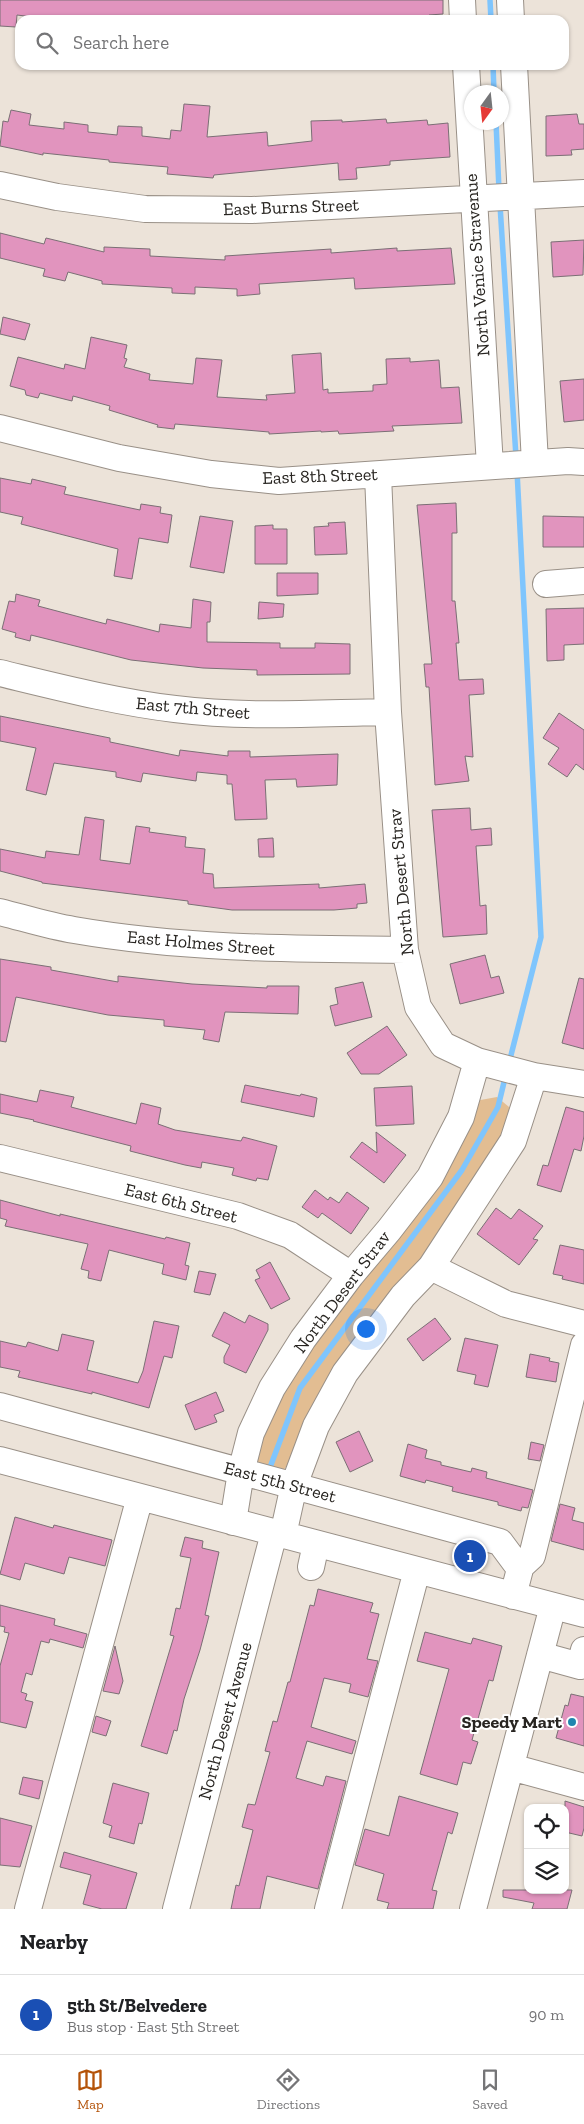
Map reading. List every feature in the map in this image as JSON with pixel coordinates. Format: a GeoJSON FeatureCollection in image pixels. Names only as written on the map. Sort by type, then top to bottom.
{"type":"FeatureCollection","features":[{"type":"Feature","properties":{"kind":"street"},"geometry":{"type":"LineString","coordinates":[[462,0],[463,15]]}},
{"type":"Feature","properties":{"kind":"street"},"geometry":{"type":"LineString","coordinates":[[510,0],[512,15]]}},
{"type":"Feature","properties":{"kind":"street","name":"North Venice Stravenue"},"geometry":{"type":"LineString","coordinates":[[466,70],[490,466]]}},
{"type":"Feature","properties":{"kind":"street"},"geometry":{"type":"LineString","coordinates":[[514,70],[536,463]]}},
{"type":"Feature","properties":{"kind":"street","name":"East Burns Street"},"geometry":{"type":"LineString","coordinates":[[0,185],[57,197],[146,209],[252,210],[584,193]]}},
{"type":"Feature","properties":{"kind":"street","name":"East 8th Street"},"geometry":{"type":"LineString","coordinates":[[0,428],[119,458],[210,474],[279,480],[568,461],[584,462]]}},
{"type":"Feature","properties":{"kind":"street","name":"North Desert Strav"},"geometry":{"type":"LineString","coordinates":[[233,1522],[241,1472],[252,1433],[272,1388],[303,1340],[351,1275],[430,1177],[461,1117],[476,1061],[442,1045],[418,1007],[405,950],[388,712],[378,474]]}},
{"type":"Feature","properties":{"kind":"street"},"geometry":{"type":"LineString","coordinates":[[546,584],[584,581]]}},
{"type":"Feature","properties":{"kind":"street","name":"East 7th Street"},"geometry":{"type":"LineString","coordinates":[[0,673],[104,698],[177,710],[252,714],[388,712]]}},
{"type":"Feature","properties":{"kind":"street","name":"East Holmes Street"},"geometry":{"type":"LineString","coordinates":[[0,912],[73,930],[176,944],[262,949],[405,950]]}},
{"type":"Feature","properties":{"kind":"street"},"geometry":{"type":"LineString","coordinates":[[476,1061],[534,1076],[584,1084]]}},
{"type":"Feature","properties":{"kind":"street"},"geometry":{"type":"LineString","coordinates":[[278,1534],[316,1426],[345,1373],[403,1296],[431,1267],[513,1141],[534,1076]]}},
{"type":"Feature","properties":{"kind":"street","name":"East 6th Street"},"geometry":{"type":"LineString","coordinates":[[0,1158],[238,1216],[290,1235],[351,1275]]}},
{"type":"Feature","properties":{"kind":"street"},"geometry":{"type":"LineString","coordinates":[[431,1267],[506,1304],[584,1324]]}},
{"type":"Feature","properties":{"kind":"street"},"geometry":{"type":"LineString","coordinates":[[513,1596],[519,1568],[532,1554],[584,1345]]}},
{"type":"Feature","properties":{"kind":"street","name":"East 5th Street"},"geometry":{"type":"LineString","coordinates":[[0,1406],[500,1542],[519,1568]]}},
{"type":"Feature","properties":{"kind":"street"},"geometry":{"type":"LineString","coordinates":[[0,1462],[278,1534],[314,1555],[403,1575],[513,1596],[584,1614]]}},
{"type":"Feature","properties":{"kind":"street"},"geometry":{"type":"LineString","coordinates":[[28,1909],[140,1497]]}},
{"type":"Feature","properties":{"kind":"street","name":"North Desert Avenue"},"geometry":{"type":"LineString","coordinates":[[176,1909],[278,1534]]}},
{"type":"Feature","properties":{"kind":"street"},"geometry":{"type":"LineString","coordinates":[[328,1909],[403,1575]]}},
{"type":"Feature","properties":{"kind":"street"},"geometry":{"type":"LineString","coordinates":[[474,1909],[553,1606]]}},
{"type":"Feature","properties":{"kind":"street"},"geometry":{"type":"LineString","coordinates":[[540,1655],[580,1666],[584,1650]]}},
{"type":"Feature","properties":{"kind":"street"},"geometry":{"type":"LineString","coordinates":[[511,1767],[584,1787]]}},
{"type":"Feature","properties":{"kind":"shaded area"},"geometry":{"type":"Polygon","coordinates":[[[497,1097],[509,1107],[510,1124],[290,1461],[281,1474],[255,1464],[262,1437],[286,1381],[475,1101],[497,1097]]]}},
{"type":"Feature","properties":{"kind":"building"},"geometry":{"type":"Polygon","coordinates":[[[0,0],[443,0],[443,14],[429,15],[15,15],[15,27],[0,26],[0,0]]]}},
{"type":"Feature","properties":{"kind":"building"},"geometry":{"type":"Polygon","coordinates":[[[184,104],[210,106],[207,137],[267,132],[268,146],[312,141],[311,121],[342,120],[342,122],[386,119],[387,123],[427,120],[428,125],[448,123],[450,157],[390,161],[390,165],[356,168],[357,179],[339,180],[338,163],[214,175],[213,178],[167,174],[168,167],[109,162],[109,160],[43,153],[43,155],[0,146],[3,121],[8,122],[11,110],[31,114],[29,125],[64,129],[64,122],[88,125],[88,132],[117,135],[118,126],[142,127],[142,136],[170,139],[171,130],[181,131],[184,104]]]}},
{"type":"Feature","properties":{"kind":"building"},"geometry":{"type":"Polygon","coordinates":[[[577,114],[579,124],[584,124],[584,149],[571,150],[572,155],[546,156],[546,116],[577,114]]]}},
{"type":"Feature","properties":{"kind":"building"},"geometry":{"type":"Polygon","coordinates":[[[0,233],[44,244],[46,238],[104,252],[104,247],[150,249],[150,256],[225,260],[225,256],[331,249],[331,253],[397,248],[397,251],[451,248],[455,284],[355,289],[354,278],[259,284],[260,294],[237,296],[237,289],[195,287],[195,294],[172,293],[172,288],[102,284],[102,281],[68,272],[65,281],[43,276],[45,269],[0,258],[0,233]]]}},
{"type":"Feature","properties":{"kind":"building"},"geometry":{"type":"Polygon","coordinates":[[[584,240],[583,275],[553,277],[551,242],[584,240]]]}},
{"type":"Feature","properties":{"kind":"building"},"geometry":{"type":"Polygon","coordinates":[[[3,317],[30,324],[25,340],[0,334],[3,317]]]}},
{"type":"Feature","properties":{"kind":"building"},"geometry":{"type":"Polygon","coordinates":[[[91,337],[127,345],[124,358],[127,359],[124,367],[150,374],[149,380],[193,384],[196,358],[222,360],[217,397],[267,400],[266,395],[295,393],[292,355],[321,353],[323,390],[328,389],[328,393],[373,391],[373,385],[387,384],[386,359],[410,358],[410,362],[439,360],[441,388],[459,387],[462,423],[392,426],[394,431],[339,434],[338,431],[321,431],[269,434],[269,432],[175,424],[174,429],[157,427],[158,425],[109,410],[110,406],[73,396],[72,401],[40,393],[38,398],[26,395],[25,390],[10,386],[18,357],[64,369],[65,364],[85,369],[91,337]]]}},
{"type":"Feature","properties":{"kind":"building"},"geometry":{"type":"Polygon","coordinates":[[[584,379],[584,420],[564,422],[560,381],[584,379]]]}},
{"type":"Feature","properties":{"kind":"building"},"geometry":{"type":"Polygon","coordinates":[[[0,478],[31,484],[32,479],[66,487],[64,494],[140,510],[141,504],[161,507],[160,513],[172,515],[168,543],[139,538],[132,579],[114,576],[118,549],[21,524],[23,517],[0,512],[0,478]]]}},
{"type":"Feature","properties":{"kind":"building"},"geometry":{"type":"Polygon","coordinates":[[[456,503],[457,533],[452,533],[452,601],[455,601],[459,643],[456,643],[459,680],[483,679],[484,694],[469,695],[473,757],[465,756],[469,781],[435,785],[429,687],[426,687],[424,664],[432,664],[417,505],[456,503]]]}},
{"type":"Feature","properties":{"kind":"building"},"geometry":{"type":"Polygon","coordinates":[[[200,516],[233,521],[224,573],[190,567],[200,516]]]}},
{"type":"Feature","properties":{"kind":"building"},"geometry":{"type":"Polygon","coordinates":[[[543,516],[584,517],[584,547],[543,547],[543,516]]]}},
{"type":"Feature","properties":{"kind":"building"},"geometry":{"type":"Polygon","coordinates":[[[345,522],[347,554],[315,555],[314,527],[329,526],[328,523],[345,522]]]}},
{"type":"Feature","properties":{"kind":"building"},"geometry":{"type":"Polygon","coordinates":[[[273,525],[273,529],[287,529],[287,564],[255,564],[255,526],[273,525]]]}},
{"type":"Feature","properties":{"kind":"building"},"geometry":{"type":"Polygon","coordinates":[[[277,573],[318,573],[318,594],[277,596],[277,573]]]}},
{"type":"Feature","properties":{"kind":"building"},"geometry":{"type":"Polygon","coordinates":[[[16,594],[40,600],[38,606],[106,624],[107,619],[159,632],[160,624],[191,628],[193,599],[211,602],[210,622],[207,622],[207,642],[280,643],[280,648],[315,648],[315,643],[350,644],[350,674],[257,675],[257,670],[203,668],[131,660],[31,635],[30,641],[15,637],[16,633],[2,629],[9,601],[15,602],[16,594]]]}},
{"type":"Feature","properties":{"kind":"building"},"geometry":{"type":"Polygon","coordinates":[[[259,602],[284,604],[283,617],[258,619],[259,602]]]}},
{"type":"Feature","properties":{"kind":"building"},"geometry":{"type":"Polygon","coordinates":[[[584,608],[584,644],[564,645],[564,660],[547,661],[546,609],[584,608]]]}},
{"type":"Feature","properties":{"kind":"building"},"geometry":{"type":"Polygon","coordinates":[[[559,713],[584,730],[584,770],[576,764],[567,777],[548,764],[559,748],[543,738],[559,713]]]}},
{"type":"Feature","properties":{"kind":"building"},"geometry":{"type":"Polygon","coordinates":[[[0,716],[110,738],[110,742],[179,756],[180,750],[228,756],[228,751],[250,751],[250,757],[338,754],[337,785],[297,787],[296,779],[265,780],[267,819],[235,820],[232,784],[227,784],[227,775],[197,772],[196,781],[143,773],[141,782],[116,777],[116,772],[54,763],[46,795],[26,790],[36,748],[0,741],[0,716]]]}},
{"type":"Feature","properties":{"kind":"building"},"geometry":{"type":"Polygon","coordinates":[[[470,808],[471,830],[491,828],[492,845],[476,846],[480,906],[486,905],[487,934],[443,937],[432,810],[470,808]]]}},
{"type":"Feature","properties":{"kind":"building"},"geometry":{"type":"Polygon","coordinates":[[[85,817],[104,820],[100,860],[130,864],[136,826],[150,828],[149,832],[186,837],[185,847],[205,849],[203,873],[213,874],[214,888],[319,884],[319,888],[365,884],[367,903],[357,904],[357,908],[334,910],[232,910],[188,904],[188,901],[42,883],[0,871],[0,849],[45,858],[46,851],[79,855],[85,817]]]}},
{"type":"Feature","properties":{"kind":"building"},"geometry":{"type":"Polygon","coordinates":[[[273,838],[274,857],[259,857],[258,839],[273,838]]]}},
{"type":"Feature","properties":{"kind":"building"},"geometry":{"type":"Polygon","coordinates":[[[485,955],[491,978],[499,976],[504,993],[460,1004],[450,964],[485,955]]]}},
{"type":"Feature","properties":{"kind":"building"},"geometry":{"type":"Polygon","coordinates":[[[0,959],[51,967],[51,970],[118,982],[118,976],[192,984],[267,988],[267,986],[299,986],[298,1014],[225,1012],[219,1042],[203,1039],[205,1030],[164,1026],[164,1020],[108,1015],[16,997],[6,1042],[0,1041],[0,959]]]}},
{"type":"Feature","properties":{"kind":"building"},"geometry":{"type":"Polygon","coordinates":[[[579,978],[584,979],[584,1049],[562,1043],[579,978]]]}},
{"type":"Feature","properties":{"kind":"building"},"geometry":{"type":"Polygon","coordinates":[[[363,982],[372,1017],[335,1026],[330,1006],[338,1004],[335,988],[363,982]]]}},
{"type":"Feature","properties":{"kind":"building"},"geometry":{"type":"Polygon","coordinates":[[[387,1026],[407,1055],[379,1074],[361,1074],[347,1053],[387,1026]]]}},
{"type":"Feature","properties":{"kind":"building"},"geometry":{"type":"Polygon","coordinates":[[[245,1085],[317,1098],[314,1117],[241,1102],[245,1085]]]}},
{"type":"Feature","properties":{"kind":"building"},"geometry":{"type":"Polygon","coordinates":[[[412,1086],[414,1124],[376,1126],[374,1088],[412,1086]]]}},
{"type":"Feature","properties":{"kind":"building"},"geometry":{"type":"Polygon","coordinates":[[[40,1090],[74,1097],[71,1107],[136,1124],[141,1103],[161,1108],[158,1124],[175,1130],[241,1141],[243,1137],[277,1146],[268,1180],[257,1178],[256,1181],[232,1175],[234,1168],[202,1162],[201,1168],[185,1165],[130,1151],[131,1146],[34,1120],[0,1113],[0,1094],[37,1102],[40,1090]]]}},
{"type":"Feature","properties":{"kind":"building"},"geometry":{"type":"Polygon","coordinates":[[[566,1107],[584,1112],[584,1136],[581,1151],[574,1149],[561,1192],[537,1185],[543,1165],[548,1166],[566,1107]]]}},
{"type":"Feature","properties":{"kind":"building"},"geometry":{"type":"Polygon","coordinates":[[[376,1132],[406,1155],[384,1183],[350,1157],[362,1142],[377,1153],[376,1132]]]}},
{"type":"Feature","properties":{"kind":"building"},"geometry":{"type":"Polygon","coordinates":[[[315,1190],[328,1200],[330,1197],[339,1203],[347,1192],[369,1208],[351,1234],[322,1213],[318,1218],[302,1207],[315,1190]]]}},
{"type":"Feature","properties":{"kind":"building"},"geometry":{"type":"Polygon","coordinates":[[[0,1200],[60,1216],[60,1214],[165,1239],[166,1237],[190,1243],[185,1265],[189,1266],[186,1280],[162,1274],[164,1264],[109,1250],[101,1281],[88,1278],[89,1271],[81,1269],[88,1244],[5,1226],[7,1220],[0,1218],[0,1200]]]}},
{"type":"Feature","properties":{"kind":"building"},"geometry":{"type":"Polygon","coordinates":[[[496,1208],[511,1219],[519,1209],[543,1226],[533,1239],[538,1240],[519,1265],[477,1234],[496,1208]]]}},
{"type":"Feature","properties":{"kind":"building"},"geometry":{"type":"Polygon","coordinates":[[[560,1245],[584,1250],[584,1284],[562,1279],[563,1276],[553,1274],[560,1245]]]}},
{"type":"Feature","properties":{"kind":"building"},"geometry":{"type":"Polygon","coordinates":[[[270,1262],[290,1299],[271,1309],[255,1280],[260,1278],[256,1270],[270,1262]]]}},
{"type":"Feature","properties":{"kind":"building"},"geometry":{"type":"Polygon","coordinates":[[[199,1271],[216,1274],[210,1295],[194,1292],[199,1271]]]}},
{"type":"Feature","properties":{"kind":"building"},"geometry":{"type":"Polygon","coordinates":[[[224,1312],[245,1323],[249,1315],[268,1324],[268,1330],[246,1373],[224,1363],[224,1357],[230,1345],[212,1336],[224,1312]]]}},
{"type":"Feature","properties":{"kind":"building"},"geometry":{"type":"Polygon","coordinates":[[[435,1318],[451,1339],[423,1361],[407,1339],[435,1318]]]}},
{"type":"Feature","properties":{"kind":"building"},"geometry":{"type":"Polygon","coordinates":[[[154,1321],[179,1326],[172,1358],[164,1356],[149,1408],[92,1392],[92,1394],[18,1377],[20,1371],[0,1367],[0,1341],[26,1347],[28,1342],[58,1351],[62,1334],[94,1341],[87,1370],[138,1383],[143,1371],[154,1321]]]}},
{"type":"Feature","properties":{"kind":"building"},"geometry":{"type":"Polygon","coordinates":[[[465,1338],[498,1345],[488,1387],[474,1384],[476,1375],[457,1371],[465,1338]]]}},
{"type":"Feature","properties":{"kind":"building"},"geometry":{"type":"Polygon","coordinates":[[[530,1354],[550,1358],[549,1361],[559,1363],[556,1382],[526,1377],[530,1354]]]}},
{"type":"Feature","properties":{"kind":"building"},"geometry":{"type":"Polygon","coordinates":[[[216,1392],[224,1411],[214,1415],[217,1422],[195,1430],[185,1405],[216,1392]]]}},
{"type":"Feature","properties":{"kind":"building"},"geometry":{"type":"Polygon","coordinates":[[[359,1431],[373,1461],[350,1472],[336,1442],[359,1431]]]}},
{"type":"Feature","properties":{"kind":"building"},"geometry":{"type":"Polygon","coordinates":[[[531,1442],[544,1445],[540,1461],[528,1459],[531,1442]]]}},
{"type":"Feature","properties":{"kind":"building"},"geometry":{"type":"Polygon","coordinates":[[[408,1444],[427,1450],[425,1458],[441,1462],[441,1465],[471,1472],[472,1468],[487,1472],[486,1478],[533,1490],[528,1508],[522,1507],[521,1511],[498,1505],[498,1502],[452,1491],[453,1487],[426,1480],[425,1483],[400,1476],[408,1444]]]}},
{"type":"Feature","properties":{"kind":"building"},"geometry":{"type":"Polygon","coordinates":[[[560,1504],[575,1508],[572,1520],[584,1523],[584,1550],[551,1541],[560,1504]]]}},
{"type":"Feature","properties":{"kind":"building"},"geometry":{"type":"Polygon","coordinates":[[[15,1517],[53,1528],[54,1525],[112,1540],[105,1566],[69,1557],[64,1574],[25,1563],[20,1580],[0,1574],[15,1517]]]}},
{"type":"Feature","properties":{"kind":"building"},"geometry":{"type":"Polygon","coordinates":[[[185,1537],[203,1541],[202,1548],[219,1552],[205,1615],[209,1616],[184,1699],[177,1731],[174,1730],[167,1754],[141,1746],[174,1636],[170,1635],[176,1608],[180,1609],[191,1558],[180,1556],[185,1537]]]}},
{"type":"Feature","properties":{"kind":"building"},"geometry":{"type":"Polygon","coordinates":[[[318,1589],[373,1603],[370,1612],[379,1614],[367,1659],[378,1661],[368,1697],[349,1692],[351,1684],[324,1678],[311,1727],[356,1741],[352,1754],[307,1741],[296,1778],[323,1786],[326,1776],[346,1781],[318,1889],[267,1876],[260,1909],[231,1909],[236,1885],[239,1886],[253,1830],[242,1827],[248,1804],[255,1805],[270,1752],[265,1751],[273,1721],[277,1722],[288,1682],[290,1682],[310,1605],[314,1606],[318,1589]]]}},
{"type":"Feature","properties":{"kind":"building"},"geometry":{"type":"Polygon","coordinates":[[[0,1605],[55,1619],[54,1625],[87,1634],[83,1648],[50,1639],[49,1643],[41,1641],[32,1675],[26,1673],[21,1692],[27,1694],[25,1700],[33,1702],[26,1728],[0,1722],[0,1666],[9,1633],[4,1632],[5,1627],[0,1626],[0,1605]]]}},
{"type":"Feature","properties":{"kind":"building"},"geometry":{"type":"Polygon","coordinates":[[[425,1632],[471,1644],[473,1638],[502,1646],[493,1681],[489,1680],[472,1740],[478,1742],[471,1764],[463,1762],[457,1785],[420,1774],[449,1669],[417,1661],[425,1632]]]}},
{"type":"Feature","properties":{"kind":"building"},"geometry":{"type":"Polygon","coordinates":[[[115,1646],[123,1681],[119,1694],[103,1691],[115,1646]]]}},
{"type":"Feature","properties":{"kind":"building","name":"Speedy Mart"},"geometry":{"type":"Polygon","coordinates":[[[571,1694],[584,1697],[584,1746],[556,1738],[565,1705],[568,1706],[571,1694]]]}},
{"type":"Feature","properties":{"kind":"building"},"geometry":{"type":"Polygon","coordinates":[[[96,1716],[111,1721],[106,1736],[92,1732],[96,1716]]]}},
{"type":"Feature","properties":{"kind":"building"},"geometry":{"type":"Polygon","coordinates":[[[23,1777],[43,1781],[39,1799],[19,1794],[23,1777]]]}},
{"type":"Feature","properties":{"kind":"building"},"geometry":{"type":"Polygon","coordinates":[[[113,1783],[149,1793],[142,1824],[139,1823],[134,1844],[109,1837],[112,1826],[103,1823],[113,1783]]]}},
{"type":"Feature","properties":{"kind":"building"},"geometry":{"type":"Polygon","coordinates":[[[399,1796],[458,1813],[452,1834],[448,1832],[432,1890],[437,1891],[433,1909],[387,1909],[389,1903],[377,1900],[384,1874],[355,1865],[365,1829],[389,1836],[399,1796]]]}},
{"type":"Feature","properties":{"kind":"building"},"geometry":{"type":"Polygon","coordinates":[[[565,1801],[584,1807],[582,1836],[569,1833],[569,1804],[565,1804],[565,1801]]]}},
{"type":"Feature","properties":{"kind":"building"},"geometry":{"type":"Polygon","coordinates":[[[0,1818],[32,1826],[20,1867],[0,1865],[0,1818]]]}},
{"type":"Feature","properties":{"kind":"building"},"geometry":{"type":"Polygon","coordinates":[[[64,1852],[137,1873],[126,1909],[102,1909],[83,1904],[91,1875],[60,1867],[64,1852]]]}},
{"type":"Feature","properties":{"kind":"building"},"geometry":{"type":"Polygon","coordinates":[[[503,1890],[524,1890],[524,1894],[569,1894],[569,1890],[572,1890],[567,1909],[532,1909],[534,1903],[503,1897],[503,1890]]]}},
{"type":"Feature","properties":{"kind":"waterway"},"geometry":{"type":"LineString","coordinates":[[490,0],[491,15]]}},
{"type":"Feature","properties":{"kind":"waterway"},"geometry":{"type":"LineString","coordinates":[[493,70],[494,85]]}},
{"type":"Feature","properties":{"kind":"waterway"},"geometry":{"type":"LineString","coordinates":[[496,130],[499,190]]}},
{"type":"Feature","properties":{"kind":"waterway"},"geometry":{"type":"LineString","coordinates":[[500,205],[516,457]]}},
{"type":"Feature","properties":{"kind":"waterway"},"geometry":{"type":"LineString","coordinates":[[509,1063],[541,937],[517,471]]}},
{"type":"Feature","properties":{"kind":"waterway"},"geometry":{"type":"LineString","coordinates":[[269,1470],[300,1388],[462,1170],[498,1107],[506,1074]]}},
{"type":"Feature","properties":{"kind":"place","name":"5th St/Belvedere"},"geometry":{"type":"Point","coordinates":[470,1556]}},
{"type":"Feature","properties":{"kind":"place","name":"Speedy Mart"},"geometry":{"type":"Point","coordinates":[572,1722]}}]}
